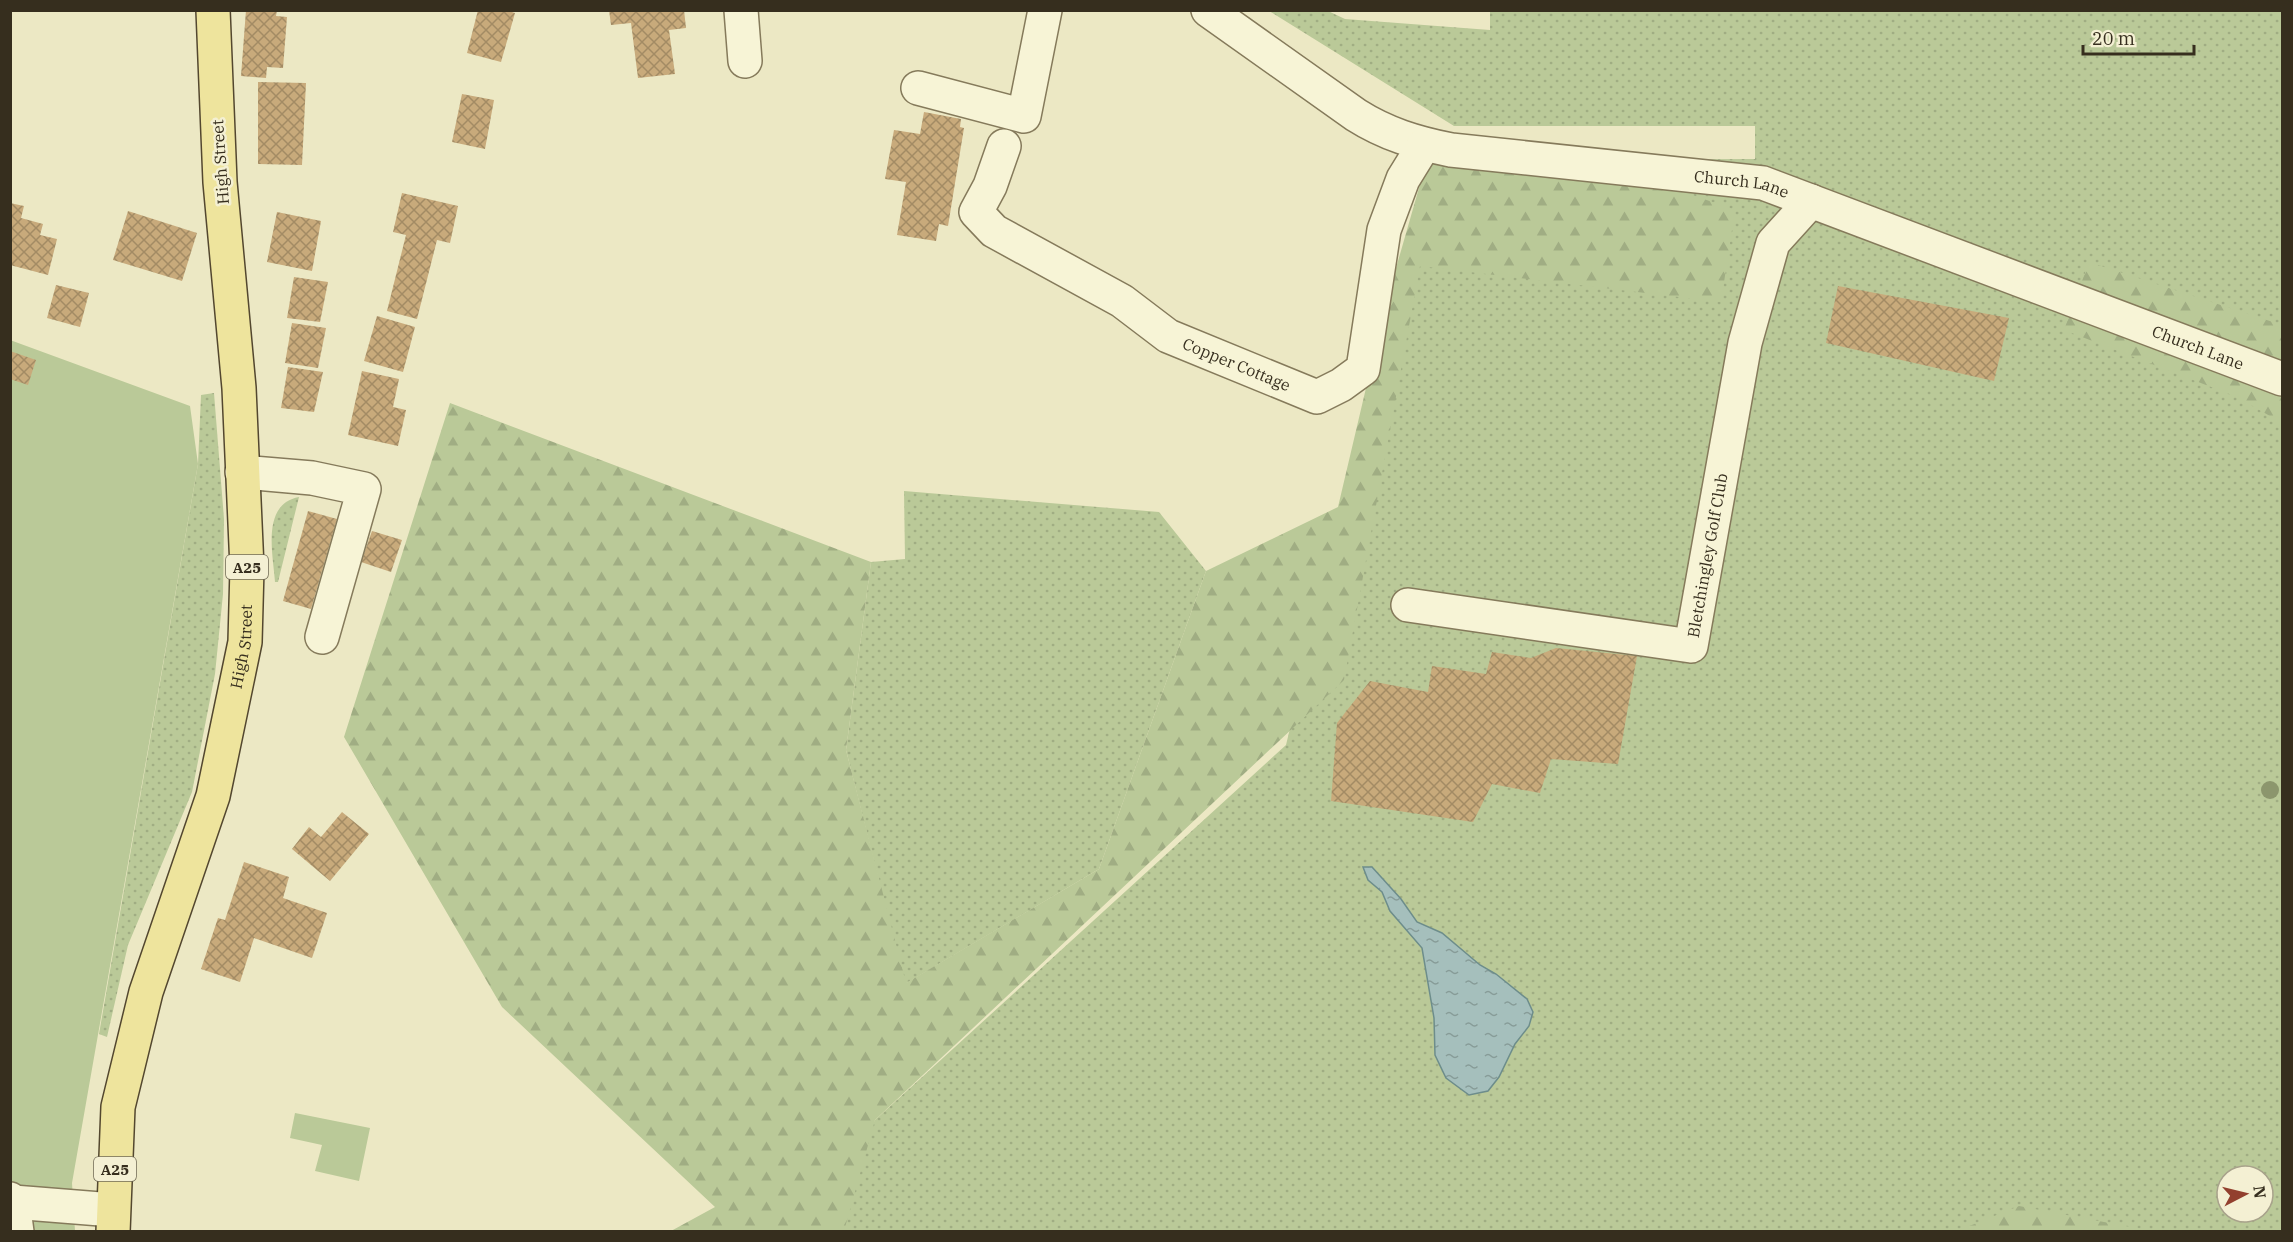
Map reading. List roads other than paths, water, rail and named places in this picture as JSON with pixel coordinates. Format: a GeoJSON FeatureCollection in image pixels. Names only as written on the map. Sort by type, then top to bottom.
{"type":"FeatureCollection","features":[{"type":"Feature","properties":{"kind":"main road","name":"High Street"},"geometry":{"type":"LineString","coordinates":[[113,1221],[118,1107],[146,992],[213,796],[245,642],[247,568],[238,369],[220,182],[213,10]]}},
{"type":"Feature","properties":{"kind":"street"},"geometry":{"type":"LineString","coordinates":[[741,10],[745,61]]}},
{"type":"Feature","properties":{"kind":"street"},"geometry":{"type":"LineString","coordinates":[[918,88],[1024,116],[1045,10]]}},
{"type":"Feature","properties":{"kind":"street","name":"Church Lane"},"geometry":{"type":"LineString","coordinates":[[1208,10],[1379,129],[1424,145],[1763,183],[2283,379]]}},
{"type":"Feature","properties":{"kind":"street","name":"Copper Cottage"},"geometry":{"type":"LineString","coordinates":[[1004,146],[990,186],[976,212],[994,231],[1122,301],[1168,336],[1317,397],[1341,386],[1363,369],[1384,230],[1403,179],[1424,145]]}},
{"type":"Feature","properties":{"kind":"street","name":"Bletchingley Golf Club"},"geometry":{"type":"LineString","coordinates":[[1408,605],[1691,646],[1745,343],[1773,243],[1811,201]]}},
{"type":"Feature","properties":{"kind":"street"},"geometry":{"type":"LineString","coordinates":[[242,472],[312,478],[364,489],[322,637]]}},
{"type":"Feature","properties":{"kind":"street"},"geometry":{"type":"LineString","coordinates":[[14,1211],[113,1221]]}},
{"type":"Feature","properties":{"kind":"water"},"geometry":{"type":"Polygon","coordinates":[[[1363,867],[1372,867],[1401,899],[1417,922],[1442,933],[1480,965],[1496,974],[1527,999],[1533,1012],[1529,1026],[1515,1044],[1499,1077],[1488,1091],[1469,1095],[1446,1078],[1435,1055],[1434,1018],[1422,948],[1390,911],[1382,892],[1368,880],[1363,867]]]}}]}
